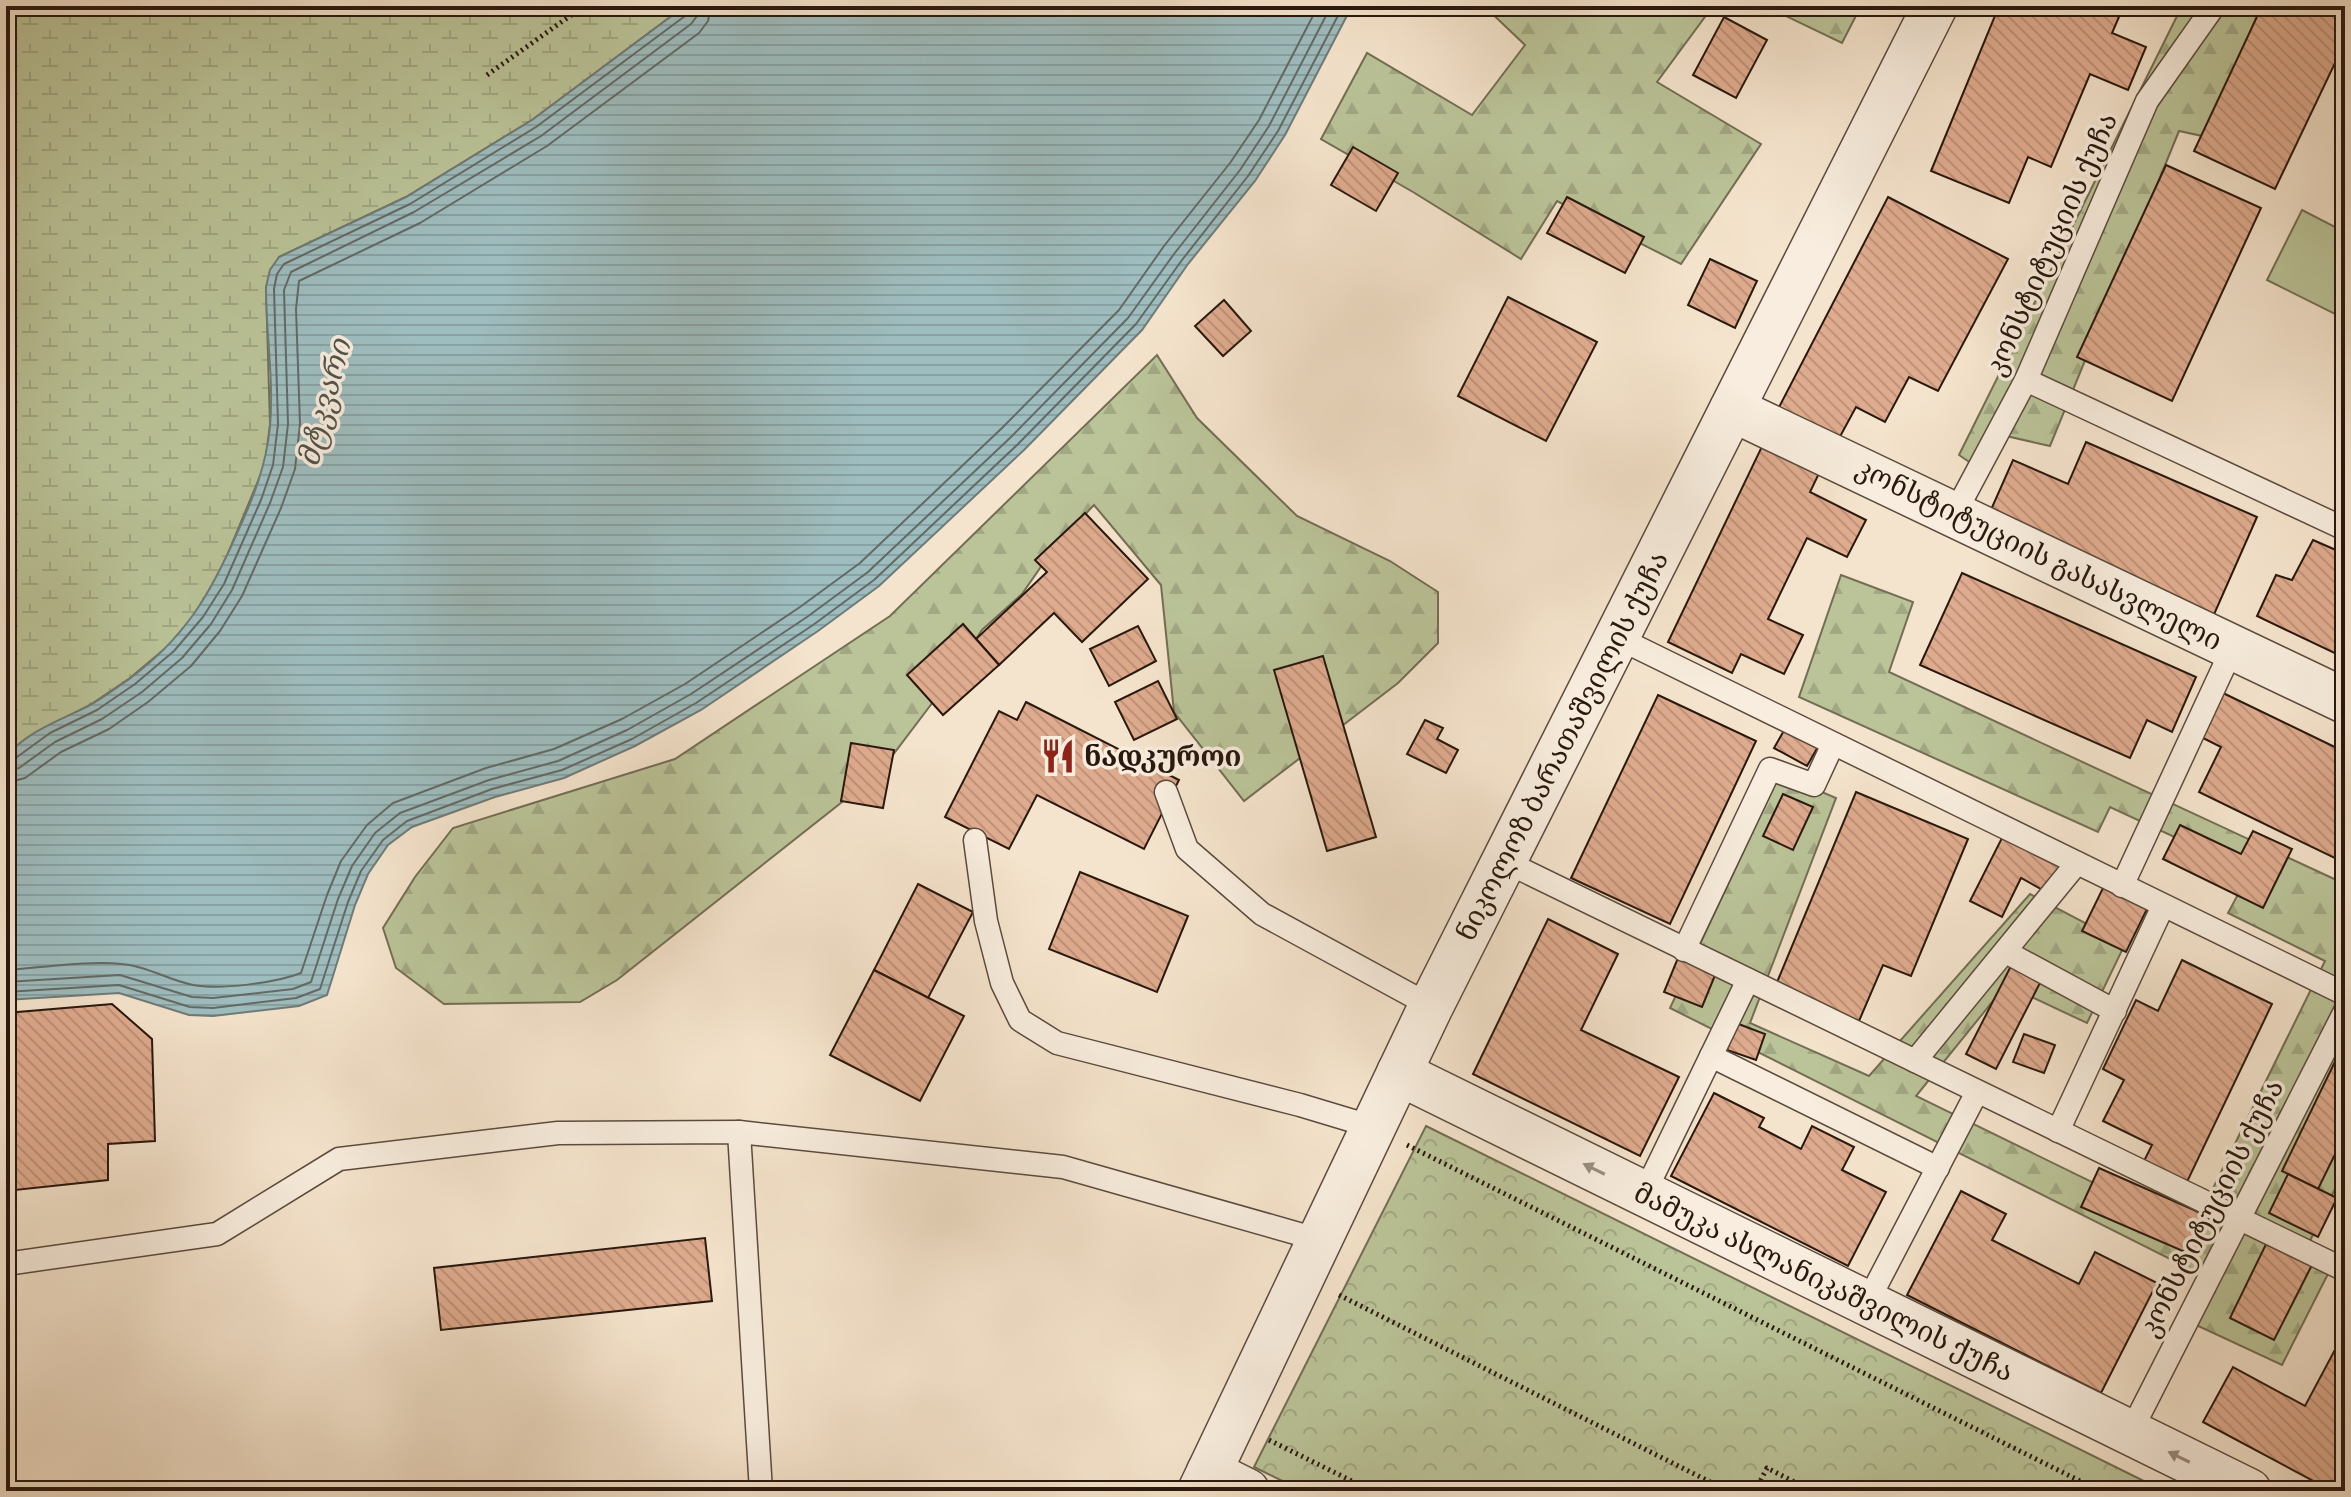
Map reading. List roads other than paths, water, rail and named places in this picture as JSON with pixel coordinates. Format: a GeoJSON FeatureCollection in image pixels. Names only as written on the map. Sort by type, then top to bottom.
{"type":"FeatureCollection","features":[{"type":"Feature","properties":{"kind":"street","name":"ნიკოლოზ ბარათაშვილის ქუჩა"},"geometry":{"type":"LineString","coordinates":[[1204,1482],[1431,1006],[1935,6]]}},
{"type":"Feature","properties":{"kind":"street","name":"კონსტიტუციის გასასვლელი"},"geometry":{"type":"LineString","coordinates":[[1732,409],[2345,701]]}},
{"type":"Feature","properties":{"kind":"street","name":"მამუკა ასლანიკაშვილის ქუჩა"},"geometry":{"type":"LineString","coordinates":[[1399,1073],[2249,1491]]}},
{"type":"Feature","properties":{"kind":"street"},"geometry":{"type":"LineString","coordinates":[[1204,1482],[1247,1491]]}},
{"type":"Feature","properties":{"kind":"lane","name":"კონსტიტუციის ქუჩა"},"geometry":{"type":"LineString","coordinates":[[1955,513],[2026,380],[2147,101],[2214,6]]}},
{"type":"Feature","properties":{"kind":"lane"},"geometry":{"type":"LineString","coordinates":[[2026,380],[2345,529]]}},
{"type":"Feature","properties":{"kind":"lane"},"geometry":{"type":"LineString","coordinates":[[1616,637],[2345,994]]}},
{"type":"Feature","properties":{"kind":"lane"},"geometry":{"type":"LineString","coordinates":[[2122,886],[2233,647]]}},
{"type":"Feature","properties":{"kind":"lane"},"geometry":{"type":"LineString","coordinates":[[1684,950],[1770,769],[1814,785],[1833,744]]}},
{"type":"Feature","properties":{"kind":"lane"},"geometry":{"type":"LineString","coordinates":[[1166,792],[1187,849],[1262,914],[1431,1006]]}},
{"type":"Feature","properties":{"kind":"lane"},"geometry":{"type":"LineString","coordinates":[[975,840],[986,921],[1002,983],[1020,1020],[1057,1043],[1300,1105],[1373,1127]]}},
{"type":"Feature","properties":{"kind":"lane"},"geometry":{"type":"LineString","coordinates":[[1504,861],[2345,1270]]}},
{"type":"Feature","properties":{"kind":"lane"},"geometry":{"type":"LineString","coordinates":[[1915,1061],[2077,863]]}},
{"type":"Feature","properties":{"kind":"lane"},"geometry":{"type":"LineString","coordinates":[[2058,1131],[2163,906]]}},
{"type":"Feature","properties":{"kind":"lane"},"geometry":{"type":"LineString","coordinates":[[2006,952],[2115,1011]]}},
{"type":"Feature","properties":{"kind":"lane"},"geometry":{"type":"LineString","coordinates":[[1644,1194],[1748,980]]}},
{"type":"Feature","properties":{"kind":"lane","name":"კონსტიტუციის ქუჩა"},"geometry":{"type":"LineString","coordinates":[[2130,1433],[2345,1011]]}},
{"type":"Feature","properties":{"kind":"lane"},"geometry":{"type":"LineString","coordinates":[[1711,1056],[1938,1168]]}},
{"type":"Feature","properties":{"kind":"lane"},"geometry":{"type":"LineString","coordinates":[[1867,1303],[1977,1092]]}},
{"type":"Feature","properties":{"kind":"lane"},"geometry":{"type":"LineString","coordinates":[[739,1132],[761,1491]]}},
{"type":"Feature","properties":{"kind":"lane"},"geometry":{"type":"LineString","coordinates":[[6,1264],[217,1234],[339,1159],[558,1133],[739,1132],[1063,1167],[1311,1258]]}},
{"type":"Feature","properties":{"kind":"water","name":"მტკვარი"},"geometry":{"type":"Polygon","coordinates":[[[685,6],[1352,6],[1285,135],[1255,181],[1188,264],[1142,330],[1024,450],[879,586],[701,710],[635,746],[564,778],[495,797],[412,827],[388,845],[368,874],[355,905],[327,995],[299,1006],[213,1016],[189,1015],[119,993],[6,1000],[6,758],[34,733],[96,701],[148,664],[194,614],[217,575],[254,493],[268,441],[271,392],[266,287],[270,270],[279,257],[406,197],[532,120],[685,6]]]}},
{"type":"Feature","properties":{"kind":"place","name":"ნადკუროი"},"geometry":{"type":"Point","coordinates":[1058,756]}}]}
